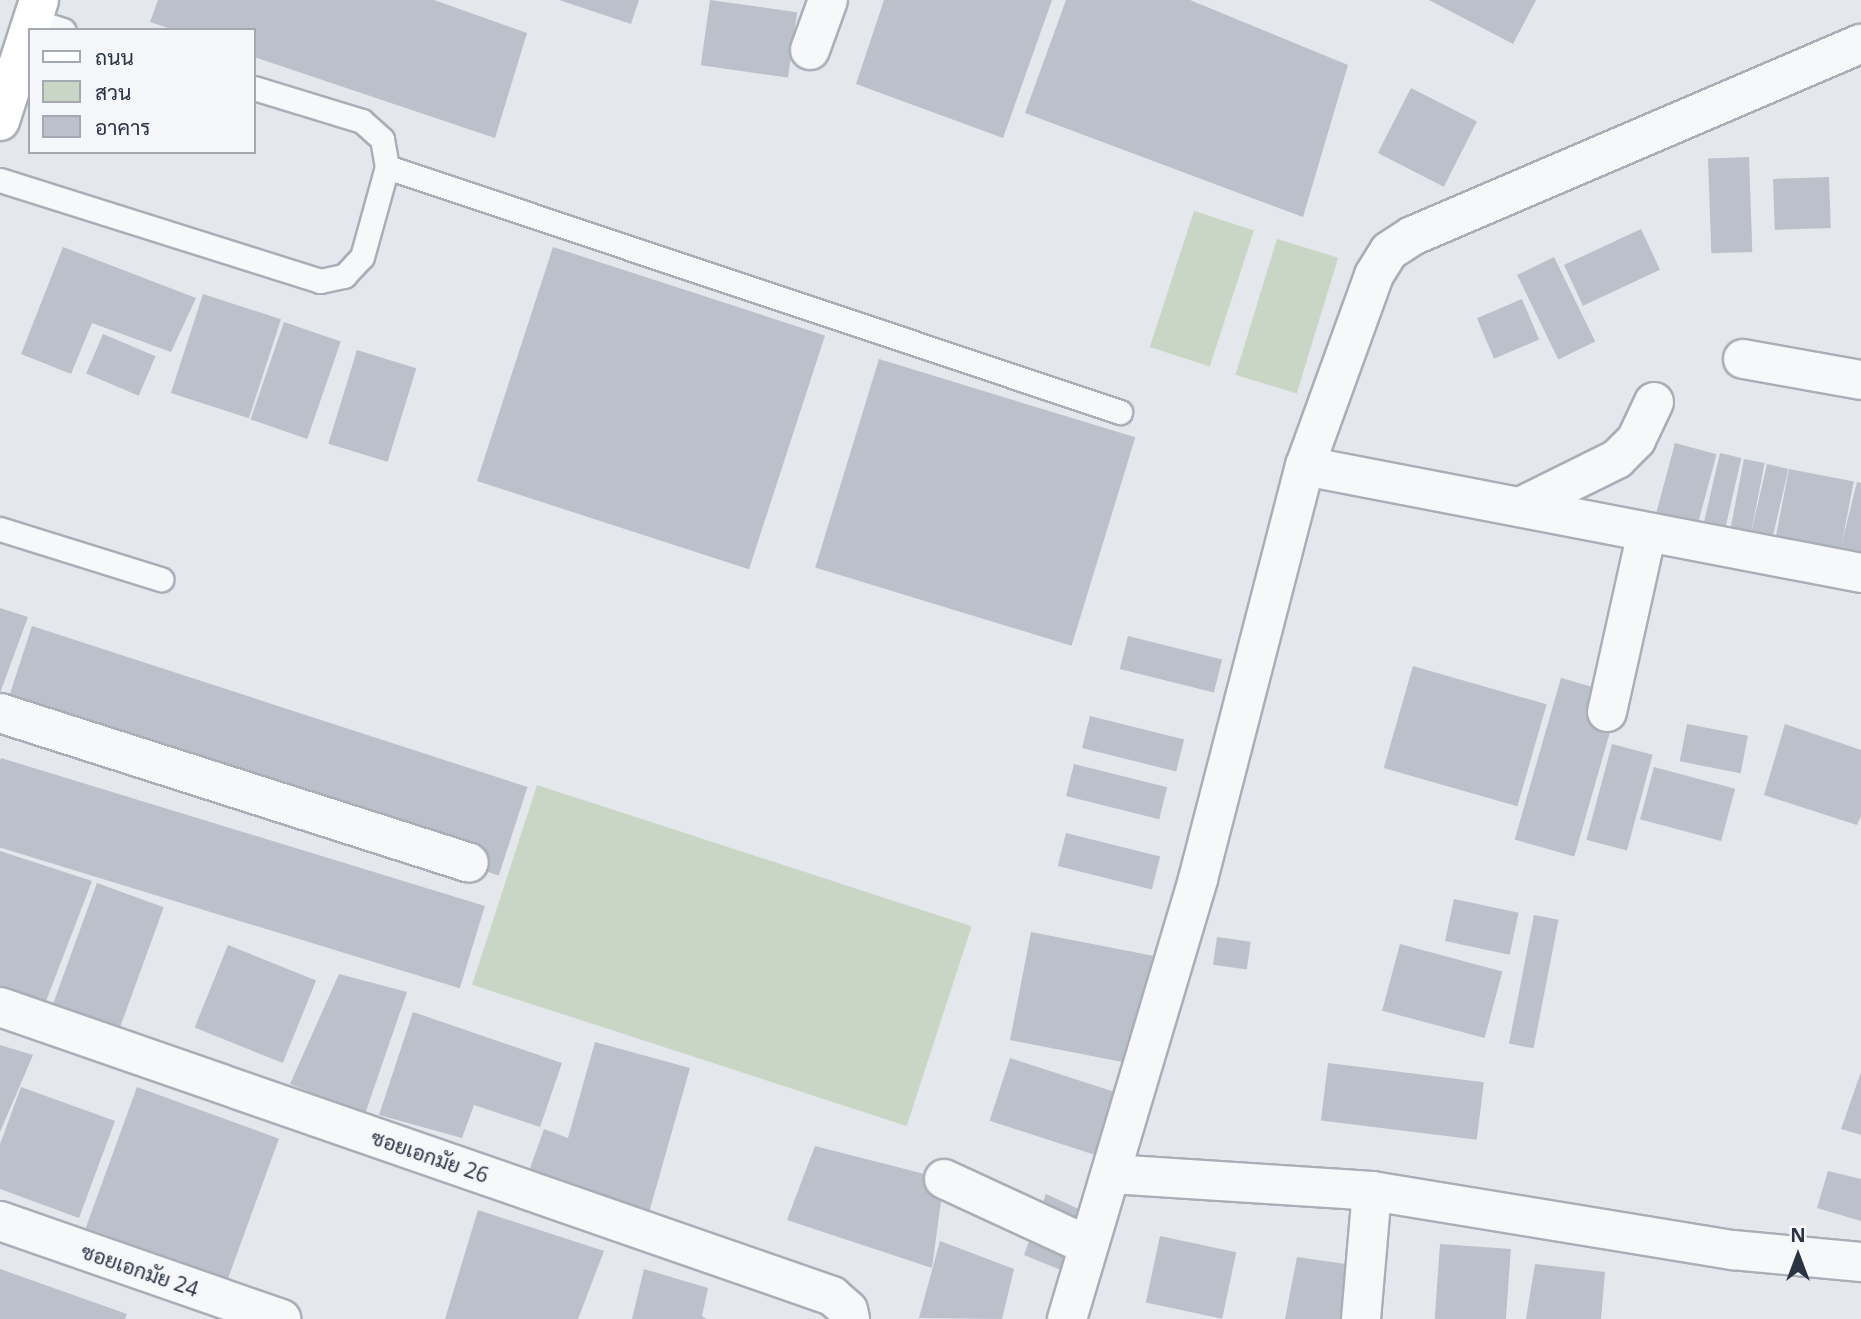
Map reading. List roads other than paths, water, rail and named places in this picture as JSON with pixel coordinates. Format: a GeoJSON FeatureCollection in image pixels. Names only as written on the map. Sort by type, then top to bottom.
{"type":"FeatureCollection","features":[{"type":"Feature","properties":{"kind":"main road"},"geometry":{"type":"LineString","coordinates":[[0,121],[28,38]]}},
{"type":"Feature","properties":{"kind":"street"},"geometry":{"type":"LineString","coordinates":[[810,50],[828,0]]}},
{"type":"Feature","properties":{"kind":"street"},"geometry":{"type":"LineString","coordinates":[[1067,1319],[1198,879],[1305,466],[1374,275],[1389,251],[1412,236],[1861,44]]}},
{"type":"Feature","properties":{"kind":"street"},"geometry":{"type":"LineString","coordinates":[[1743,359],[1861,380]]}},
{"type":"Feature","properties":{"kind":"street"},"geometry":{"type":"LineString","coordinates":[[1520,507],[1617,459],[1636,440],[1654,402]]}},
{"type":"Feature","properties":{"kind":"street"},"geometry":{"type":"LineString","coordinates":[[1305,466],[1861,573]]}},
{"type":"Feature","properties":{"kind":"street"},"geometry":{"type":"LineString","coordinates":[[1607,712],[1647,532]]}},
{"type":"Feature","properties":{"kind":"street"},"geometry":{"type":"LineString","coordinates":[[0,713],[469,863]]}},
{"type":"Feature","properties":{"kind":"street","name":"ซอยเอกมัย 26"},"geometry":{"type":"LineString","coordinates":[[0,1007],[832,1296],[848,1310],[850,1319]]}},
{"type":"Feature","properties":{"kind":"street"},"geometry":{"type":"LineString","coordinates":[[1111,1174],[1372,1191],[1732,1250],[1861,1262]]}},
{"type":"Feature","properties":{"kind":"street"},"geometry":{"type":"LineString","coordinates":[[944,1179],[1087,1245]]}},
{"type":"Feature","properties":{"kind":"street"},"geometry":{"type":"LineString","coordinates":[[1361,1319],[1372,1191]]}},
{"type":"Feature","properties":{"kind":"street","name":"ซอยเอกมัย 24"},"geometry":{"type":"LineString","coordinates":[[0,1221],[281,1319]]}},
{"type":"Feature","properties":{"kind":"lane"},"geometry":{"type":"LineString","coordinates":[[0,180],[320,281],[344,276],[362,257],[387,167],[382,139],[362,121],[256,89]]}},
{"type":"Feature","properties":{"kind":"lane"},"geometry":{"type":"LineString","coordinates":[[387,167],[1120,412]]}},
{"type":"Feature","properties":{"kind":"lane"},"geometry":{"type":"LineString","coordinates":[[0,529],[161,579]]}}]}
